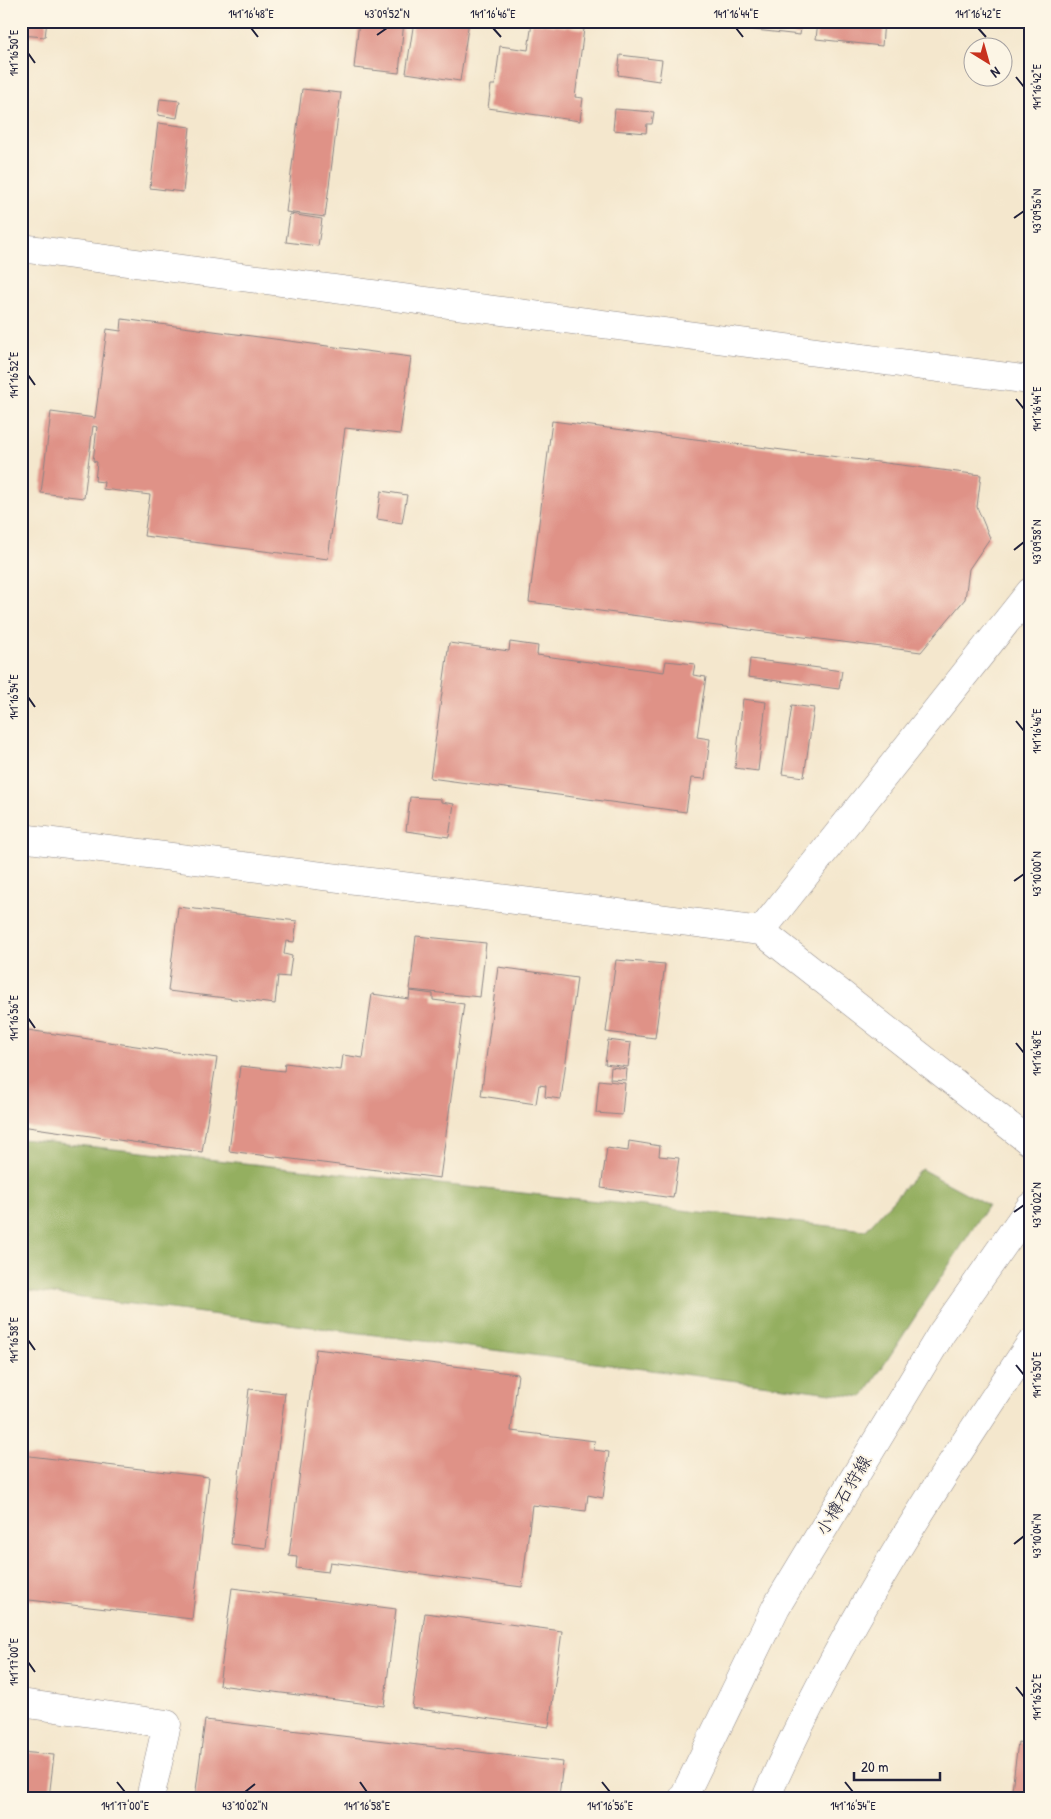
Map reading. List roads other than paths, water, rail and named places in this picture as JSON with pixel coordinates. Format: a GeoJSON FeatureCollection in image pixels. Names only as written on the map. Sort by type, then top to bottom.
{"type":"FeatureCollection","features":[{"type":"Feature","properties":{"kind":"street"},"geometry":{"type":"LineString","coordinates":[[21,248],[1030,380]]}},
{"type":"Feature","properties":{"kind":"street"},"geometry":{"type":"LineString","coordinates":[[761,931],[1030,592]]}},
{"type":"Feature","properties":{"kind":"street"},"geometry":{"type":"LineString","coordinates":[[21,838],[761,931],[1030,1142]]}},
{"type":"Feature","properties":{"kind":"street","name":"小樽石狩線"},"geometry":{"type":"LineString","coordinates":[[683,1798],[776,1607],[941,1334],[1030,1208]]}},
{"type":"Feature","properties":{"kind":"street"},"geometry":{"type":"LineString","coordinates":[[766,1798],[783,1759],[864,1605],[961,1448],[1030,1344]]}},
{"type":"Feature","properties":{"kind":"street"},"geometry":{"type":"LineString","coordinates":[[21,1703],[167,1724],[150,1798]]}}]}
